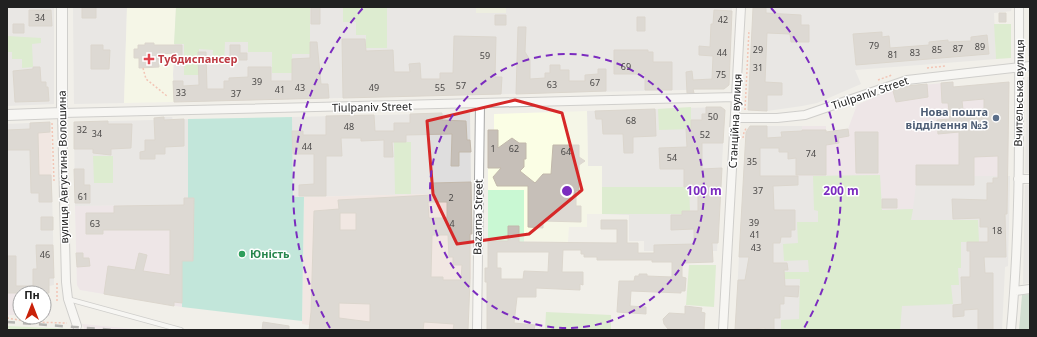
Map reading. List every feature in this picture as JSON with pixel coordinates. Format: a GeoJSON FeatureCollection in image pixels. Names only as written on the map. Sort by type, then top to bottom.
{"type":"FeatureCollection","features":[{"type":"Feature","properties":{"kind":"street","name":"вулиця Августина Волошина"},"geometry":{"type":"LineString","coordinates":[[62,7],[62,113],[66,282],[68,298],[77,326]]}},
{"type":"Feature","properties":{"kind":"street","name":"Станційна вулиця"},"geometry":{"type":"LineString","coordinates":[[723,330],[741,7]]}},
{"type":"Feature","properties":{"kind":"street","name":"Вчительська вулиця"},"geometry":{"type":"LineString","coordinates":[[1011,330],[1015,291],[1018,179],[1019,7]]}},
{"type":"Feature","properties":{"kind":"street","name":"Tiulpaniv Street"},"geometry":{"type":"LineString","coordinates":[[735,118],[777,118],[805,115],[907,80],[1030,66]]}},
{"type":"Feature","properties":{"kind":"street","name":"Tiulpaniv Street"},"geometry":{"type":"LineString","coordinates":[[7,115],[736,97]]}},
{"type":"Feature","properties":{"kind":"street","name":"Bazarna Street"},"geometry":{"type":"LineString","coordinates":[[477,330],[480,104]]}},
{"type":"Feature","properties":{"kind":"street"},"geometry":{"type":"LineString","coordinates":[[1018,179],[1030,180]]}},
{"type":"Feature","properties":{"kind":"street"},"geometry":{"type":"LineString","coordinates":[[1015,291],[1030,289]]}},
{"type":"Feature","properties":{"kind":"lane"},"geometry":{"type":"LineString","coordinates":[[68,298],[181,330]]}},
{"type":"Feature","properties":{"kind":"path"},"geometry":{"type":"LineString","coordinates":[[749,112],[745,109],[750,23]]}},
{"type":"Feature","properties":{"kind":"path"},"geometry":{"type":"LineString","coordinates":[[922,69],[946,66]]}},
{"type":"Feature","properties":{"kind":"path"},"geometry":{"type":"LineString","coordinates":[[143,68],[146,79],[167,96]]}},
{"type":"Feature","properties":{"kind":"path"},"geometry":{"type":"LineString","coordinates":[[876,80],[893,75]]}},
{"type":"Feature","properties":{"kind":"path"},"geometry":{"type":"LineString","coordinates":[[49,121],[53,127],[54,183]]}},
{"type":"Feature","properties":{"kind":"path"},"geometry":{"type":"LineString","coordinates":[[743,139],[744,132],[749,124]]}},
{"type":"Feature","properties":{"kind":"path"},"geometry":{"type":"LineString","coordinates":[[57,279],[57,303]]}},
{"type":"Feature","properties":{"kind":"path"},"geometry":{"type":"LineString","coordinates":[[7,318],[31,322],[77,326]]}},
{"type":"Feature","properties":{"kind":"highlighted area"},"geometry":{"type":"Polygon","coordinates":[[[515,100],[562,113],[582,190],[529,234],[457,244],[433,194],[427,121],[515,100]]]}},
{"type":"Feature","properties":{"kind":"shaded area"},"geometry":{"type":"Polygon","coordinates":[[[7,7],[54,7],[54,104],[7,106],[7,7]]]}},
{"type":"Feature","properties":{"kind":"shaded area"},"geometry":{"type":"Polygon","coordinates":[[[73,7],[127,7],[124,103],[74,104],[73,7]]]}},
{"type":"Feature","properties":{"kind":"shaded area","name":"Тубдиспансер"},"geometry":{"type":"Polygon","coordinates":[[[127,7],[176,7],[173,74],[174,102],[124,103],[127,7]]]}},
{"type":"Feature","properties":{"kind":"shaded area"},"geometry":{"type":"Polygon","coordinates":[[[176,7],[732,7],[729,85],[724,89],[174,102],[173,74],[176,7]]]}},
{"type":"Feature","properties":{"kind":"shaded area"},"geometry":{"type":"Polygon","coordinates":[[[476,7],[506,7],[506,13],[476,13],[476,7]]]}},
{"type":"Feature","properties":{"kind":"shaded area"},"geometry":{"type":"Polygon","coordinates":[[[753,7],[1012,7],[1011,11],[994,13],[996,59],[855,70],[861,84],[817,103],[767,111],[748,110],[753,7]]]}},
{"type":"Feature","properties":{"kind":"shaded area"},"geometry":{"type":"Polygon","coordinates":[[[1029,7],[1030,56],[1028,56],[1029,28],[1029,7]]]}},
{"type":"Feature","properties":{"kind":"shaded area"},"geometry":{"type":"Polygon","coordinates":[[[1027,77],[1030,77],[1030,173],[1025,173],[1027,77]]]}},
{"type":"Feature","properties":{"kind":"shaded area"},"geometry":{"type":"Polygon","coordinates":[[[953,82],[954,87],[1009,82],[1008,176],[974,176],[916,185],[913,209],[882,210],[880,175],[796,176],[796,149],[802,149],[802,126],[826,126],[826,132],[848,129],[857,105],[893,89],[953,82]]]}},
{"type":"Feature","properties":{"kind":"shaded area"},"geometry":{"type":"Polygon","coordinates":[[[721,107],[725,110],[717,251],[644,251],[644,241],[629,241],[629,215],[602,214],[602,166],[588,166],[587,111],[721,107]]]}},
{"type":"Feature","properties":{"kind":"shaded area"},"geometry":{"type":"Polygon","coordinates":[[[587,111],[588,166],[602,166],[602,214],[587,214],[587,227],[569,227],[568,242],[488,241],[488,168],[498,168],[498,130],[494,130],[494,114],[587,111]]]}},
{"type":"Feature","properties":{"kind":"shaded area"},"geometry":{"type":"Polygon","coordinates":[[[470,113],[471,182],[432,183],[432,194],[293,197],[292,117],[470,113]]]}},
{"type":"Feature","properties":{"kind":"shaded area"},"geometry":{"type":"Polygon","coordinates":[[[172,117],[173,120],[188,119],[188,198],[184,205],[75,206],[74,122],[154,120],[154,118],[172,117]]]}},
{"type":"Feature","properties":{"kind":"shaded area"},"geometry":{"type":"Polygon","coordinates":[[[48,122],[51,132],[52,187],[31,187],[30,123],[48,122]]]}},
{"type":"Feature","properties":{"kind":"shaded area"},"geometry":{"type":"Polygon","coordinates":[[[30,123],[31,187],[52,187],[54,285],[16,285],[7,256],[7,124],[30,123]]]}},
{"type":"Feature","properties":{"kind":"shaded area"},"geometry":{"type":"Polygon","coordinates":[[[767,126],[802,126],[802,149],[796,175],[880,175],[916,185],[974,176],[1010,176],[1008,266],[1005,267],[1002,330],[735,330],[745,147],[767,147],[767,126]]]}},
{"type":"Feature","properties":{"kind":"shaded area"},"geometry":{"type":"Polygon","coordinates":[[[471,182],[471,279],[461,278],[459,324],[454,323],[453,330],[342,330],[302,324],[304,197],[431,194],[432,183],[471,182]]]}},
{"type":"Feature","properties":{"kind":"shaded area"},"geometry":{"type":"Polygon","coordinates":[[[1025,185],[1030,185],[1030,283],[1023,284],[1025,185]]]}},
{"type":"Feature","properties":{"kind":"shaded area"},"geometry":{"type":"Polygon","coordinates":[[[182,205],[182,307],[80,290],[77,285],[75,206],[182,205]]]}},
{"type":"Feature","properties":{"kind":"shaded area"},"geometry":{"type":"Polygon","coordinates":[[[7,256],[16,256],[17,285],[12,285],[12,315],[7,315],[7,256]]]}},
{"type":"Feature","properties":{"kind":"shaded area"},"geometry":{"type":"Polygon","coordinates":[[[1030,294],[1030,330],[1019,330],[1022,295],[1030,294]]]}},
{"type":"Feature","properties":{"kind":"shaded area"},"geometry":{"type":"Polygon","coordinates":[[[82,324],[134,329],[142,330],[85,330],[82,324]]]}},
{"type":"Feature","properties":{"kind":"green space"},"geometry":{"type":"Polygon","coordinates":[[[176,7],[310,7],[310,54],[292,54],[292,73],[272,73],[272,52],[248,52],[248,42],[225,42],[224,65],[212,64],[213,50],[199,49],[199,75],[184,75],[184,44],[174,44],[176,7]]]}},
{"type":"Feature","properties":{"kind":"green space"},"geometry":{"type":"Polygon","coordinates":[[[343,7],[387,7],[387,48],[366,48],[366,35],[356,35],[356,22],[343,22],[343,7]]]}},
{"type":"Feature","properties":{"kind":"green space"},"geometry":{"type":"Polygon","coordinates":[[[994,24],[1011,24],[1011,58],[996,59],[994,24]]]}},
{"type":"Feature","properties":{"kind":"green space"},"geometry":{"type":"Polygon","coordinates":[[[7,36],[41,38],[41,43],[32,44],[33,67],[22,68],[22,59],[12,59],[12,52],[7,52],[7,36]]]}},
{"type":"Feature","properties":{"kind":"green space"},"geometry":{"type":"Polygon","coordinates":[[[691,107],[691,129],[659,130],[658,109],[691,107]]]}},
{"type":"Feature","properties":{"kind":"green space","name":"Юність"},"geometry":{"type":"Polygon","coordinates":[[[292,117],[293,197],[304,197],[302,321],[182,307],[182,205],[184,205],[184,198],[188,198],[188,119],[292,117]]]}},
{"type":"Feature","properties":{"kind":"green space"},"geometry":{"type":"Polygon","coordinates":[[[394,142],[411,142],[411,194],[395,194],[394,142]]]}},
{"type":"Feature","properties":{"kind":"green space"},"geometry":{"type":"Polygon","coordinates":[[[93,156],[113,156],[113,183],[94,183],[93,156]]]}},
{"type":"Feature","properties":{"kind":"green space"},"geometry":{"type":"Polygon","coordinates":[[[880,175],[882,210],[913,209],[911,220],[978,220],[979,242],[961,242],[961,268],[958,268],[959,285],[951,285],[953,304],[902,306],[900,330],[781,330],[781,320],[799,319],[800,279],[771,279],[771,272],[809,272],[808,260],[784,261],[783,244],[798,243],[797,222],[818,222],[818,211],[814,210],[813,176],[880,175]]]}},
{"type":"Feature","properties":{"kind":"green space"},"geometry":{"type":"Polygon","coordinates":[[[602,187],[689,187],[690,211],[682,211],[682,214],[602,214],[602,187]]]}},
{"type":"Feature","properties":{"kind":"green space"},"geometry":{"type":"Polygon","coordinates":[[[488,190],[524,190],[524,242],[488,241],[488,190]]]}},
{"type":"Feature","properties":{"kind":"green space"},"geometry":{"type":"Polygon","coordinates":[[[689,265],[716,265],[714,307],[686,305],[689,265]]]}},
{"type":"Feature","properties":{"kind":"green space"},"geometry":{"type":"Polygon","coordinates":[[[546,312],[611,315],[611,330],[545,330],[546,312]]]}},
{"type":"Feature","properties":{"kind":"green space"},"geometry":{"type":"Polygon","coordinates":[[[7,326],[72,329],[72,330],[7,330],[7,326]]]}},
{"type":"Feature","properties":{"kind":"building"},"geometry":{"type":"Polygon","coordinates":[[[82,7],[96,7],[96,18],[82,18],[82,7]]]}},
{"type":"Feature","properties":{"kind":"building"},"geometry":{"type":"Polygon","coordinates":[[[311,7],[320,7],[320,24],[311,24],[311,7]]]}},
{"type":"Feature","properties":{"kind":"building"},"geometry":{"type":"Polygon","coordinates":[[[753,8],[766,8],[766,13],[801,15],[801,25],[809,25],[809,42],[791,42],[790,34],[767,33],[765,82],[782,83],[782,95],[767,95],[767,111],[748,110],[753,8]]]}},
{"type":"Feature","properties":{"kind":"building"},"geometry":{"type":"Polygon","coordinates":[[[29,10],[51,10],[52,26],[29,26],[29,10]]]}},
{"type":"Feature","properties":{"kind":"building"},"geometry":{"type":"Polygon","coordinates":[[[714,10],[732,11],[729,85],[724,89],[693,89],[694,93],[687,93],[686,72],[692,71],[693,80],[712,79],[713,56],[699,55],[699,46],[710,47],[711,24],[713,24],[714,10]]]}},
{"type":"Feature","properties":{"kind":"building"},"geometry":{"type":"Polygon","coordinates":[[[999,13],[1006,13],[1006,22],[999,22],[999,13]]]}},
{"type":"Feature","properties":{"kind":"building"},"geometry":{"type":"Polygon","coordinates":[[[495,15],[506,15],[506,25],[495,25],[495,15]]]}},
{"type":"Feature","properties":{"kind":"building"},"geometry":{"type":"Polygon","coordinates":[[[637,17],[645,17],[645,31],[637,31],[637,17]]]}},
{"type":"Feature","properties":{"kind":"building"},"geometry":{"type":"Polygon","coordinates":[[[13,24],[24,24],[24,33],[13,33],[13,24]]]}},
{"type":"Feature","properties":{"kind":"building"},"geometry":{"type":"Polygon","coordinates":[[[518,27],[526,27],[525,52],[530,60],[530,79],[545,78],[545,73],[550,73],[550,65],[560,65],[560,70],[569,70],[569,81],[585,81],[585,75],[598,74],[598,69],[606,69],[606,91],[516,94],[518,27]]]}},
{"type":"Feature","properties":{"kind":"building"},"geometry":{"type":"Polygon","coordinates":[[[882,32],[882,37],[889,36],[890,48],[929,45],[929,42],[948,40],[948,42],[971,41],[971,37],[987,35],[989,54],[856,65],[853,34],[882,32]]]}},
{"type":"Feature","properties":{"kind":"building"},"geometry":{"type":"Polygon","coordinates":[[[454,36],[496,37],[495,77],[502,77],[501,94],[343,98],[342,39],[365,39],[366,51],[393,50],[394,72],[410,72],[409,64],[420,63],[421,79],[440,79],[440,73],[453,73],[454,36]]]}},
{"type":"Feature","properties":{"kind":"building"},"geometry":{"type":"Polygon","coordinates":[[[310,42],[317,42],[321,84],[328,84],[329,98],[174,102],[173,81],[183,81],[183,86],[199,85],[198,52],[206,52],[207,89],[224,89],[224,81],[229,81],[229,78],[248,77],[248,67],[271,67],[271,81],[292,81],[292,59],[310,58],[310,42]]]}},
{"type":"Feature","properties":{"kind":"building"},"geometry":{"type":"Polygon","coordinates":[[[145,43],[154,43],[154,45],[182,45],[182,56],[175,55],[175,53],[158,54],[159,67],[139,68],[139,58],[134,58],[134,49],[138,49],[138,45],[145,45],[145,43]]]}},
{"type":"Feature","properties":{"kind":"building"},"geometry":{"type":"Polygon","coordinates":[[[91,45],[103,45],[103,50],[110,50],[109,69],[91,69],[91,45]]]}},
{"type":"Feature","properties":{"kind":"building"},"geometry":{"type":"Polygon","coordinates":[[[230,45],[240,45],[240,53],[247,53],[247,60],[230,60],[230,45]]]}},
{"type":"Feature","properties":{"kind":"building"},"geometry":{"type":"Polygon","coordinates":[[[614,50],[648,50],[648,52],[653,52],[653,62],[672,62],[672,90],[645,90],[645,74],[614,74],[614,50]]]}},
{"type":"Feature","properties":{"kind":"building"},"geometry":{"type":"Polygon","coordinates":[[[33,67],[40,67],[41,82],[46,82],[49,101],[15,102],[13,71],[33,69],[33,67]]]}},
{"type":"Feature","properties":{"kind":"building"},"geometry":{"type":"Polygon","coordinates":[[[953,82],[953,87],[1009,82],[1007,214],[1005,214],[1006,257],[984,257],[985,273],[993,273],[993,330],[978,330],[978,309],[964,310],[964,316],[953,317],[953,305],[962,304],[961,277],[970,277],[970,251],[967,251],[967,242],[988,242],[988,227],[980,227],[980,218],[953,219],[952,199],[987,200],[987,183],[993,183],[993,178],[998,178],[998,156],[974,157],[974,185],[916,185],[916,165],[959,165],[959,132],[938,134],[937,120],[950,119],[948,103],[942,103],[941,83],[953,82]],[[984,99],[962,101],[964,118],[984,116],[984,99]]]}},
{"type":"Feature","properties":{"kind":"building"},"geometry":{"type":"Polygon","coordinates":[[[927,84],[928,97],[896,102],[893,91],[905,86],[927,84]]]}},
{"type":"Feature","properties":{"kind":"building"},"geometry":{"type":"Polygon","coordinates":[[[706,107],[721,107],[725,110],[723,143],[702,143],[702,169],[722,168],[718,243],[712,243],[713,262],[682,263],[682,277],[686,278],[685,291],[681,291],[681,293],[631,291],[630,306],[646,307],[646,314],[617,312],[619,281],[634,281],[635,276],[639,276],[639,274],[647,274],[647,276],[672,277],[672,262],[652,262],[652,260],[597,260],[597,257],[584,257],[584,254],[581,254],[581,250],[563,250],[562,272],[583,272],[583,285],[580,284],[580,290],[536,288],[536,297],[517,297],[514,323],[535,325],[534,330],[487,330],[487,282],[485,282],[485,268],[488,268],[488,241],[508,241],[508,226],[519,226],[519,242],[617,243],[617,229],[601,229],[601,220],[627,220],[627,243],[638,243],[638,253],[654,253],[654,245],[694,244],[694,229],[671,230],[671,215],[682,215],[682,211],[698,211],[698,187],[684,187],[684,169],[660,169],[659,148],[687,147],[686,129],[691,129],[691,120],[702,120],[702,114],[706,114],[706,107]],[[497,252],[497,268],[501,268],[501,279],[523,279],[524,271],[548,272],[549,252],[497,252]]]}},
{"type":"Feature","properties":{"kind":"building"},"geometry":{"type":"Polygon","coordinates":[[[655,109],[656,136],[633,137],[633,153],[624,153],[623,134],[603,134],[602,119],[596,119],[595,111],[655,109]]]}},
{"type":"Feature","properties":{"kind":"building"},"geometry":{"type":"Polygon","coordinates":[[[442,113],[442,120],[466,121],[467,140],[470,140],[471,152],[459,152],[459,166],[451,166],[452,134],[406,135],[406,142],[392,142],[393,157],[384,157],[384,140],[361,141],[361,138],[341,138],[342,156],[326,156],[326,196],[299,196],[299,185],[314,184],[314,154],[293,154],[292,131],[303,131],[303,135],[326,135],[326,116],[374,115],[375,131],[394,131],[394,123],[410,123],[410,114],[442,113]]]}},
{"type":"Feature","properties":{"kind":"building"},"geometry":{"type":"Polygon","coordinates":[[[164,117],[164,120],[184,119],[184,146],[165,147],[165,154],[155,154],[155,159],[140,159],[140,152],[145,151],[145,140],[155,140],[154,118],[164,117]]]}},
{"type":"Feature","properties":{"kind":"building"},"geometry":{"type":"Polygon","coordinates":[[[108,121],[108,124],[132,124],[131,148],[111,149],[111,155],[93,153],[93,149],[74,149],[74,122],[108,121]]]}},
{"type":"Feature","properties":{"kind":"building"},"geometry":{"type":"Polygon","coordinates":[[[50,122],[50,132],[38,133],[39,175],[51,175],[52,202],[39,202],[39,193],[31,193],[30,150],[7,150],[7,130],[30,129],[30,123],[50,122]]]}},
{"type":"Feature","properties":{"kind":"building"},"geometry":{"type":"Polygon","coordinates":[[[750,126],[767,126],[767,138],[782,137],[781,132],[802,130],[826,130],[826,132],[848,129],[849,136],[838,138],[839,143],[826,145],[826,175],[796,175],[796,158],[788,159],[788,152],[779,152],[779,148],[760,148],[760,176],[798,176],[798,185],[773,186],[774,210],[795,210],[795,230],[791,230],[791,237],[781,237],[780,243],[773,243],[773,263],[787,263],[788,270],[784,270],[785,286],[799,286],[798,297],[784,296],[784,304],[780,304],[780,318],[774,318],[774,330],[765,330],[765,328],[735,330],[738,280],[745,280],[749,257],[739,257],[746,132],[750,126]]]}},
{"type":"Feature","properties":{"kind":"building"},"geometry":{"type":"Polygon","coordinates":[[[488,130],[498,130],[498,148],[512,138],[519,143],[526,143],[526,159],[524,159],[524,167],[520,171],[535,183],[543,174],[551,174],[553,145],[579,145],[579,157],[585,161],[579,165],[579,191],[576,191],[576,206],[581,206],[581,222],[543,221],[543,228],[528,227],[528,186],[497,186],[493,177],[501,168],[488,168],[488,130]]]}},
{"type":"Feature","properties":{"kind":"building"},"geometry":{"type":"Polygon","coordinates":[[[855,132],[878,132],[878,173],[856,173],[855,132]]]}},
{"type":"Feature","properties":{"kind":"building"},"geometry":{"type":"Polygon","coordinates":[[[74,169],[84,169],[84,185],[90,185],[90,203],[75,203],[74,169]]]}},
{"type":"Feature","properties":{"kind":"building"},"geometry":{"type":"Polygon","coordinates":[[[471,182],[472,234],[470,234],[468,330],[453,330],[454,324],[424,322],[423,330],[309,330],[311,312],[314,211],[339,209],[338,200],[432,195],[432,183],[471,182]],[[428,202],[429,218],[447,218],[447,202],[428,202]],[[340,213],[340,230],[356,230],[356,213],[340,213]],[[432,235],[431,277],[443,277],[443,280],[461,280],[462,265],[453,265],[453,257],[449,257],[448,235],[432,235]],[[339,303],[339,318],[370,322],[370,304],[339,303]]]}},
{"type":"Feature","properties":{"kind":"building"},"geometry":{"type":"Polygon","coordinates":[[[184,198],[194,198],[193,261],[182,261],[182,303],[174,302],[174,306],[104,294],[108,266],[135,270],[139,253],[147,255],[143,271],[170,275],[170,230],[103,230],[103,234],[86,234],[86,213],[114,213],[114,206],[184,205],[184,198]]]}},
{"type":"Feature","properties":{"kind":"building"},"geometry":{"type":"Polygon","coordinates":[[[882,199],[897,199],[897,208],[882,208],[882,199]]]}},
{"type":"Feature","properties":{"kind":"building"},"geometry":{"type":"Polygon","coordinates":[[[41,217],[53,217],[53,230],[41,230],[41,217]]]}},
{"type":"Feature","properties":{"kind":"building"},"geometry":{"type":"Polygon","coordinates":[[[36,245],[53,245],[54,278],[49,278],[49,285],[33,285],[33,269],[37,269],[36,245]]]}},
{"type":"Feature","properties":{"kind":"building"},"geometry":{"type":"Polygon","coordinates":[[[76,253],[83,253],[83,258],[89,258],[90,266],[77,267],[76,253]]]}},
{"type":"Feature","properties":{"kind":"building"},"geometry":{"type":"Polygon","coordinates":[[[7,256],[16,256],[16,285],[12,285],[12,293],[7,293],[7,256]]]}},
{"type":"Feature","properties":{"kind":"building"},"geometry":{"type":"Polygon","coordinates":[[[685,306],[702,308],[701,312],[705,313],[704,330],[668,329],[664,324],[663,319],[669,313],[685,314],[685,306]]]}},
{"type":"Feature","properties":{"kind":"building"},"geometry":{"type":"Polygon","coordinates":[[[263,322],[289,326],[289,330],[262,330],[263,322]]]}},
{"type":"Feature","properties":{"kind":"railway"},"geometry":{"type":"LineString","coordinates":[[7,322],[115,330]]}},
{"type":"Feature","properties":{"kind":"place","name":"Тубдиспансер"},"geometry":{"type":"Point","coordinates":[149,59]}},
{"type":"Feature","properties":{"kind":"place","name":"Нова пошта відділення №3"},"geometry":{"type":"Point","coordinates":[996,118]}},
{"type":"Feature","properties":{"kind":"place","name":"Юність"},"geometry":{"type":"Point","coordinates":[242,254]}}]}
